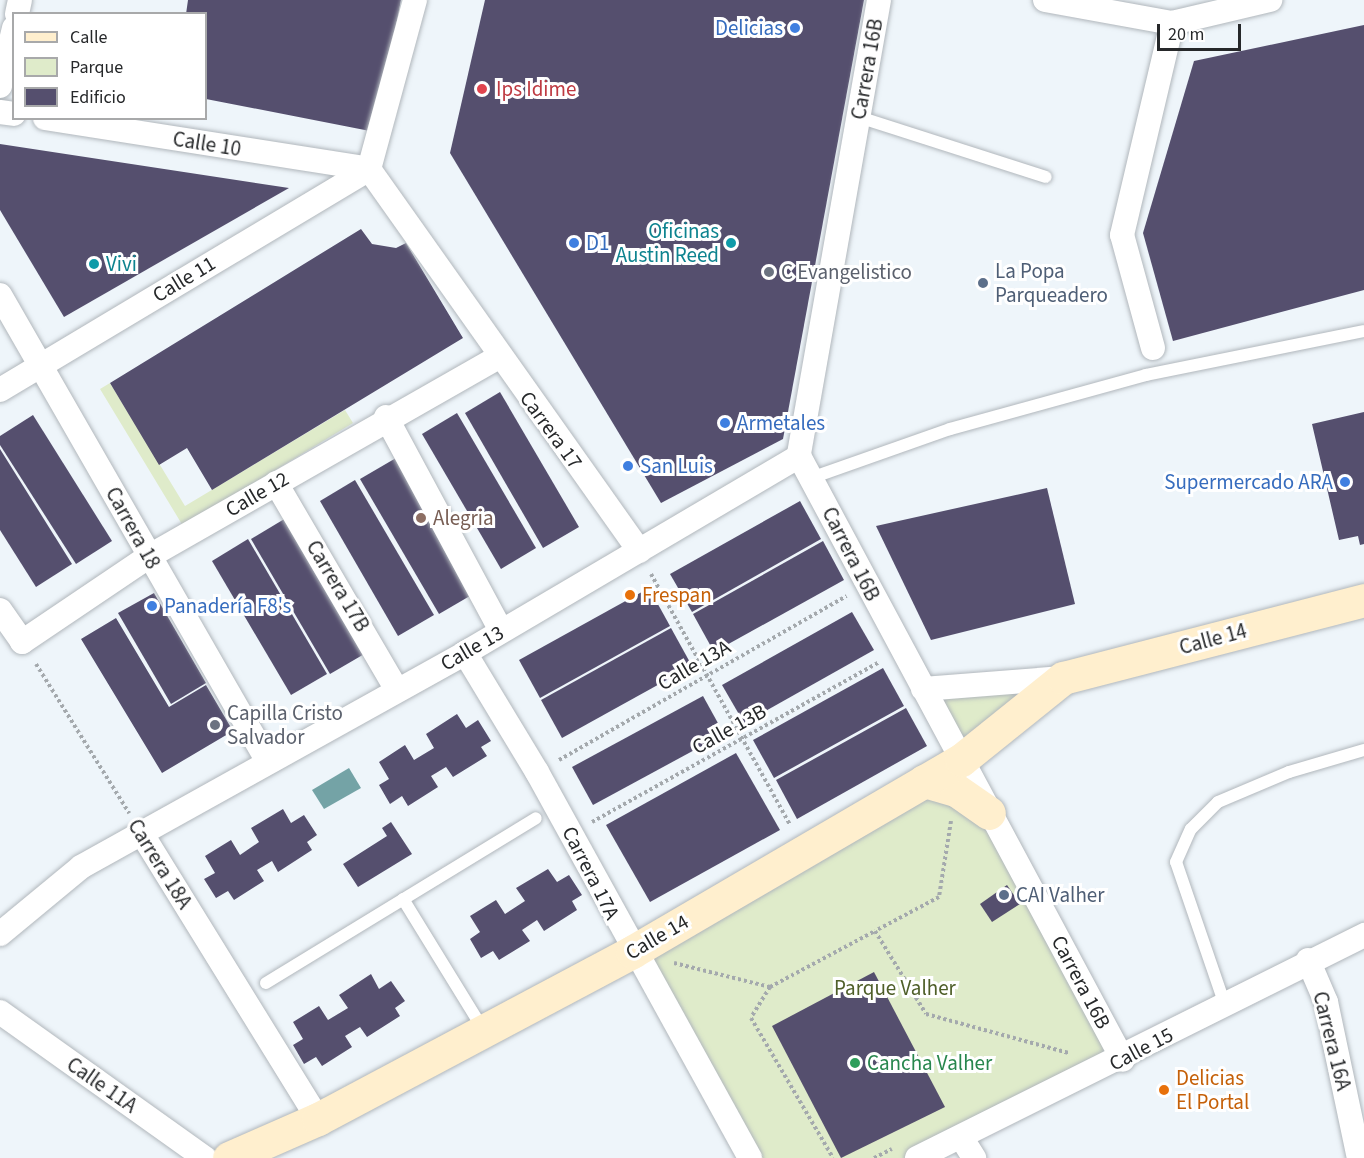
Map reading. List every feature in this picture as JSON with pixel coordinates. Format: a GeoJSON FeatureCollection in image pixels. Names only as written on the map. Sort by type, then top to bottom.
{"type":"FeatureCollection","features":[{"type":"Feature","properties":{"kind":"street"},"geometry":{"type":"LineString","coordinates":[[369,169],[415,0]]}},
{"type":"Feature","properties":{"kind":"street","name":"Carrera 16B"},"geometry":{"type":"LineString","coordinates":[[879,0],[799,456],[866,586],[923,689],[958,775]]}},
{"type":"Feature","properties":{"kind":"street"},"geometry":{"type":"LineString","coordinates":[[1045,0],[1172,23],[1270,0]]}},
{"type":"Feature","properties":{"kind":"street"},"geometry":{"type":"LineString","coordinates":[[1153,348],[1122,235],[1172,23]]}},
{"type":"Feature","properties":{"kind":"street"},"geometry":{"type":"LineString","coordinates":[[0,86],[12,36]]}},
{"type":"Feature","properties":{"kind":"street","name":"Calle 10"},"geometry":{"type":"LineString","coordinates":[[58,120],[369,169]]}},
{"type":"Feature","properties":{"kind":"street","name":"Carrera 17"},"geometry":{"type":"LineString","coordinates":[[369,169],[499,357],[639,551]]}},
{"type":"Feature","properties":{"kind":"street","name":"Calle 11"},"geometry":{"type":"LineString","coordinates":[[0,390],[369,169]]}},
{"type":"Feature","properties":{"kind":"street","name":"Carrera 18"},"geometry":{"type":"LineString","coordinates":[[0,295],[42,363],[148,557],[267,760]]}},
{"type":"Feature","properties":{"kind":"street","name":"Calle 12"},"geometry":{"type":"LineString","coordinates":[[22,642],[148,557],[386,417],[499,357]]}},
{"type":"Feature","properties":{"kind":"street"},"geometry":{"type":"LineString","coordinates":[[386,417],[501,631]]}},
{"type":"Feature","properties":{"kind":"street","name":"Calle 13"},"geometry":{"type":"LineString","coordinates":[[0,934],[81,867],[142,834],[267,760],[465,653],[799,456]]}},
{"type":"Feature","properties":{"kind":"street","name":"Carrera 17B"},"geometry":{"type":"LineString","coordinates":[[276,483],[397,690]]}},
{"type":"Feature","properties":{"kind":"street","name":"Calle 14"},"geometry":{"type":"LineString","coordinates":[[923,689],[1062,678],[1364,600]]}},
{"type":"Feature","properties":{"kind":"street"},"geometry":{"type":"LineString","coordinates":[[0,610],[22,642]]}},
{"type":"Feature","properties":{"kind":"street","name":"Carrera 17A"},"geometry":{"type":"LineString","coordinates":[[465,653],[537,772],[632,952],[750,1158]]}},
{"type":"Feature","properties":{"kind":"street","name":"Calle 14"},"geometry":{"type":"LineString","coordinates":[[229,1158],[318,1119],[632,952],[924,781],[958,775],[1062,678]]}},
{"type":"Feature","properties":{"kind":"street"},"geometry":{"type":"LineString","coordinates":[[958,775],[989,813]]}},
{"type":"Feature","properties":{"kind":"street","name":"Carrera 16B"},"geometry":{"type":"LineString","coordinates":[[989,813],[1123,1060]]}},
{"type":"Feature","properties":{"kind":"street","name":"Carrera 18A"},"geometry":{"type":"LineString","coordinates":[[142,834],[318,1119]]}},
{"type":"Feature","properties":{"kind":"street","name":"Calle 15"},"geometry":{"type":"LineString","coordinates":[[917,1158],[1123,1060],[1308,960],[1364,936]]}},
{"type":"Feature","properties":{"kind":"street","name":"Carrera 16A"},"geometry":{"type":"LineString","coordinates":[[1308,960],[1326,1002],[1359,1158]]}},
{"type":"Feature","properties":{"kind":"street","name":"Calle 11A"},"geometry":{"type":"LineString","coordinates":[[0,1012],[205,1158]]}},
{"type":"Feature","properties":{"kind":"street"},"geometry":{"type":"LineString","coordinates":[[961,1137],[974,1158]]}},
{"type":"Feature","properties":{"kind":"lane"},"geometry":{"type":"LineString","coordinates":[[859,117],[1046,177]]}},
{"type":"Feature","properties":{"kind":"lane"},"geometry":{"type":"LineString","coordinates":[[811,478],[950,429],[1146,375],[1364,331]]}},
{"type":"Feature","properties":{"kind":"lane"},"geometry":{"type":"LineString","coordinates":[[1225,1005],[1176,862],[1191,829],[1218,802],[1289,771],[1364,750]]}},
{"type":"Feature","properties":{"kind":"lane"},"geometry":{"type":"LineString","coordinates":[[266,984],[536,818]]}},
{"type":"Feature","properties":{"kind":"lane"},"geometry":{"type":"LineString","coordinates":[[404,899],[484,1030]]}},
{"type":"Feature","properties":{"kind":"path"},"geometry":{"type":"LineString","coordinates":[[639,551],[740,740],[805,851]]}},
{"type":"Feature","properties":{"kind":"path","name":"Calle 13A"},"geometry":{"type":"LineString","coordinates":[[537,772],[866,586]]}},
{"type":"Feature","properties":{"kind":"path","name":"Carrera 18A"},"geometry":{"type":"LineString","coordinates":[[22,642],[142,834]]}},
{"type":"Feature","properties":{"kind":"path","name":"Calle 13B"},"geometry":{"type":"LineString","coordinates":[[571,833],[901,650]]}},
{"type":"Feature","properties":{"kind":"path"},"geometry":{"type":"LineString","coordinates":[[833,1158],[751,1018],[770,987],[939,897],[958,775]]}},
{"type":"Feature","properties":{"kind":"path"},"geometry":{"type":"LineString","coordinates":[[875,931],[926,1014],[1078,1056]]}},
{"type":"Feature","properties":{"kind":"path"},"geometry":{"type":"LineString","coordinates":[[632,952],[770,987]]}},
{"type":"Feature","properties":{"kind":"green space"},"geometry":{"type":"Polygon","coordinates":[[[110,383],[185,506],[345,410],[353,423],[183,526],[100,389],[110,383]]]}},
{"type":"Feature","properties":{"kind":"green space","name":"Parque Valher"},"geometry":{"type":"Polygon","coordinates":[[[1063,678],[961,760],[1123,1060],[917,1158],[750,1158],[632,952],[960,760],[923,689],[1063,678]]]}},
{"type":"Feature","properties":{"kind":"water"},"geometry":{"type":"Polygon","coordinates":[[[349,768],[361,788],[324,809],[312,790],[349,768]]]}},
{"type":"Feature","properties":{"kind":"building"},"geometry":{"type":"Polygon","coordinates":[[[188,0],[401,0],[375,132],[207,99],[207,12],[186,12],[188,0]]]}},
{"type":"Feature","properties":{"kind":"building","name":"Oficinas Austin Reed"},"geometry":{"type":"Polygon","coordinates":[[[485,0],[864,0],[783,439],[661,503],[450,153],[485,0]]]}},
{"type":"Feature","properties":{"kind":"building"},"geometry":{"type":"Polygon","coordinates":[[[1364,25],[1364,290],[1173,341],[1143,233],[1194,61],[1364,25]]]}},
{"type":"Feature","properties":{"kind":"building","name":"Vivi"},"geometry":{"type":"Polygon","coordinates":[[[0,144],[289,188],[64,317],[0,210],[0,144]]]}},
{"type":"Feature","properties":{"kind":"building"},"geometry":{"type":"Polygon","coordinates":[[[361,229],[372,244],[396,248],[406,243],[463,338],[212,490],[187,448],[159,465],[110,383],[361,229]]]}},
{"type":"Feature","properties":{"kind":"building"},"geometry":{"type":"Polygon","coordinates":[[[500,392],[579,527],[543,548],[465,413],[500,392]]]}},
{"type":"Feature","properties":{"kind":"building","name":"Supermercado ARA"},"geometry":{"type":"Polygon","coordinates":[[[1364,412],[1364,544],[1360,545],[1358,536],[1339,540],[1312,424],[1364,412]]]}},
{"type":"Feature","properties":{"kind":"building"},"geometry":{"type":"Polygon","coordinates":[[[457,413],[536,548],[501,569],[422,434],[457,413]]]}},
{"type":"Feature","properties":{"kind":"building"},"geometry":{"type":"Polygon","coordinates":[[[33,415],[112,541],[76,564],[0,445],[0,436],[33,415]]]}},
{"type":"Feature","properties":{"kind":"building"},"geometry":{"type":"Polygon","coordinates":[[[0,449],[72,564],[36,587],[0,530],[0,449]]]}},
{"type":"Feature","properties":{"kind":"building"},"geometry":{"type":"Polygon","coordinates":[[[396,458],[475,593],[439,614],[360,479],[396,458]]]}},
{"type":"Feature","properties":{"kind":"building"},"geometry":{"type":"Polygon","coordinates":[[[355,480],[434,615],[398,636],[320,501],[355,480]]]}},
{"type":"Feature","properties":{"kind":"building"},"geometry":{"type":"Polygon","coordinates":[[[1047,488],[1075,604],[931,640],[876,526],[1047,488]]]}},
{"type":"Feature","properties":{"kind":"building"},"geometry":{"type":"Polygon","coordinates":[[[800,501],[821,539],[692,612],[670,574],[800,501]]]}},
{"type":"Feature","properties":{"kind":"building"},"geometry":{"type":"Polygon","coordinates":[[[286,518],[366,653],[330,674],[251,539],[286,518]]]}},
{"type":"Feature","properties":{"kind":"building"},"geometry":{"type":"Polygon","coordinates":[[[248,539],[327,674],[291,695],[212,561],[248,539]]]}},
{"type":"Feature","properties":{"kind":"building"},"geometry":{"type":"Polygon","coordinates":[[[823,541],[844,580],[714,652],[693,614],[823,541]]]}},
{"type":"Feature","properties":{"kind":"building"},"geometry":{"type":"Polygon","coordinates":[[[649,588],[670,626],[540,698],[519,660],[649,588]]]}},
{"type":"Feature","properties":{"kind":"building"},"geometry":{"type":"Polygon","coordinates":[[[154,593],[206,683],[171,704],[118,613],[154,593]]]}},
{"type":"Feature","properties":{"kind":"building"},"geometry":{"type":"Polygon","coordinates":[[[852,612],[874,650],[744,723],[722,685],[852,612]]]}},
{"type":"Feature","properties":{"kind":"building"},"geometry":{"type":"Polygon","coordinates":[[[116,618],[169,707],[206,685],[233,731],[162,773],[81,639],[116,618]]]}},
{"type":"Feature","properties":{"kind":"building"},"geometry":{"type":"Polygon","coordinates":[[[671,628],[692,666],[562,738],[541,700],[671,628]]]}},
{"type":"Feature","properties":{"kind":"building"},"geometry":{"type":"Polygon","coordinates":[[[883,668],[904,706],[774,778],[753,740],[883,668]]]}},
{"type":"Feature","properties":{"kind":"building"},"geometry":{"type":"Polygon","coordinates":[[[703,696],[724,734],[593,805],[572,767],[703,696]]]}},
{"type":"Feature","properties":{"kind":"building"},"geometry":{"type":"Polygon","coordinates":[[[906,708],[927,746],[797,819],[776,780],[906,708]]]}},
{"type":"Feature","properties":{"kind":"building"},"geometry":{"type":"Polygon","coordinates":[[[457,714],[466,728],[478,720],[491,741],[481,747],[487,756],[453,777],[446,767],[431,776],[438,787],[408,806],[402,796],[390,804],[379,785],[389,779],[379,762],[405,745],[414,760],[434,748],[426,734],[457,714]]]}},
{"type":"Feature","properties":{"kind":"building"},"geometry":{"type":"Polygon","coordinates":[[[736,753],[780,830],[650,902],[606,825],[736,753]]]}},
{"type":"Feature","properties":{"kind":"building"},"geometry":{"type":"Polygon","coordinates":[[[283,809],[291,823],[304,815],[317,835],[307,842],[312,850],[278,872],[272,861],[257,870],[264,881],[234,900],[228,891],[216,898],[204,879],[215,873],[205,856],[231,840],[240,855],[259,842],[251,828],[283,809]]]}},
{"type":"Feature","properties":{"kind":"building"},"geometry":{"type":"Polygon","coordinates":[[[391,822],[412,854],[358,887],[343,864],[387,836],[382,828],[391,822]]]}},
{"type":"Feature","properties":{"kind":"building"},"geometry":{"type":"Polygon","coordinates":[[[548,869],[557,882],[569,875],[582,895],[572,901],[577,910],[544,931],[537,920],[522,930],[530,941],[499,960],[493,951],[481,958],[470,939],[480,932],[470,916],[496,900],[505,914],[525,901],[516,888],[548,869]]]}},
{"type":"Feature","properties":{"kind":"building","name":"CAI Valher"},"geometry":{"type":"Polygon","coordinates":[[[1007,885],[1020,904],[992,922],[980,904],[1007,885]]]}},
{"type":"Feature","properties":{"kind":"building"},"geometry":{"type":"Polygon","coordinates":[[[874,972],[945,1107],[841,1158],[772,1026],[874,972]]]}},
{"type":"Feature","properties":{"kind":"building"},"geometry":{"type":"Polygon","coordinates":[[[371,974],[379,989],[391,981],[405,1001],[395,1008],[400,1016],[367,1037],[360,1027],[345,1036],[352,1047],[322,1066],[316,1057],[304,1064],[293,1045],[303,1039],[293,1022],[319,1006],[328,1020],[348,1008],[339,995],[371,974]]]}},
{"type":"Feature","properties":{"kind":"place","name":"Delicias"},"geometry":{"type":"Point","coordinates":[795,28]}},
{"type":"Feature","properties":{"kind":"place","name":"Ips Idime"},"geometry":{"type":"Point","coordinates":[482,89]}},
{"type":"Feature","properties":{"kind":"place","name":"D1"},"geometry":{"type":"Point","coordinates":[574,243]}},
{"type":"Feature","properties":{"kind":"place","name":"Oficinas Austin Reed"},"geometry":{"type":"Point","coordinates":[731,243]}},
{"type":"Feature","properties":{"kind":"place","name":"Vivi"},"geometry":{"type":"Point","coordinates":[94,264]}},
{"type":"Feature","properties":{"kind":"place","name":"C Evangelistico"},"geometry":{"type":"Point","coordinates":[769,272]}},
{"type":"Feature","properties":{"kind":"place","name":"La Popa Parqueadero"},"geometry":{"type":"Point","coordinates":[983,283]}},
{"type":"Feature","properties":{"kind":"place","name":"Armetales"},"geometry":{"type":"Point","coordinates":[725,423]}},
{"type":"Feature","properties":{"kind":"place","name":"San Luis"},"geometry":{"type":"Point","coordinates":[628,466]}},
{"type":"Feature","properties":{"kind":"place","name":"Supermercado ARA"},"geometry":{"type":"Point","coordinates":[1345,482]}},
{"type":"Feature","properties":{"kind":"place","name":"Alegria"},"geometry":{"type":"Point","coordinates":[421,518]}},
{"type":"Feature","properties":{"kind":"place","name":"Frespan"},"geometry":{"type":"Point","coordinates":[630,595]}},
{"type":"Feature","properties":{"kind":"place","name":"Panadería F8's"},"geometry":{"type":"Point","coordinates":[152,606]}},
{"type":"Feature","properties":{"kind":"place","name":"Capilla Cristo Salvador"},"geometry":{"type":"Point","coordinates":[215,725]}},
{"type":"Feature","properties":{"kind":"place","name":"CAI Valher"},"geometry":{"type":"Point","coordinates":[1004,895]}},
{"type":"Feature","properties":{"kind":"place","name":"Cancha Valher"},"geometry":{"type":"Point","coordinates":[855,1063]}},
{"type":"Feature","properties":{"kind":"place","name":"Delicias El Portal"},"geometry":{"type":"Point","coordinates":[1164,1090]}}]}
